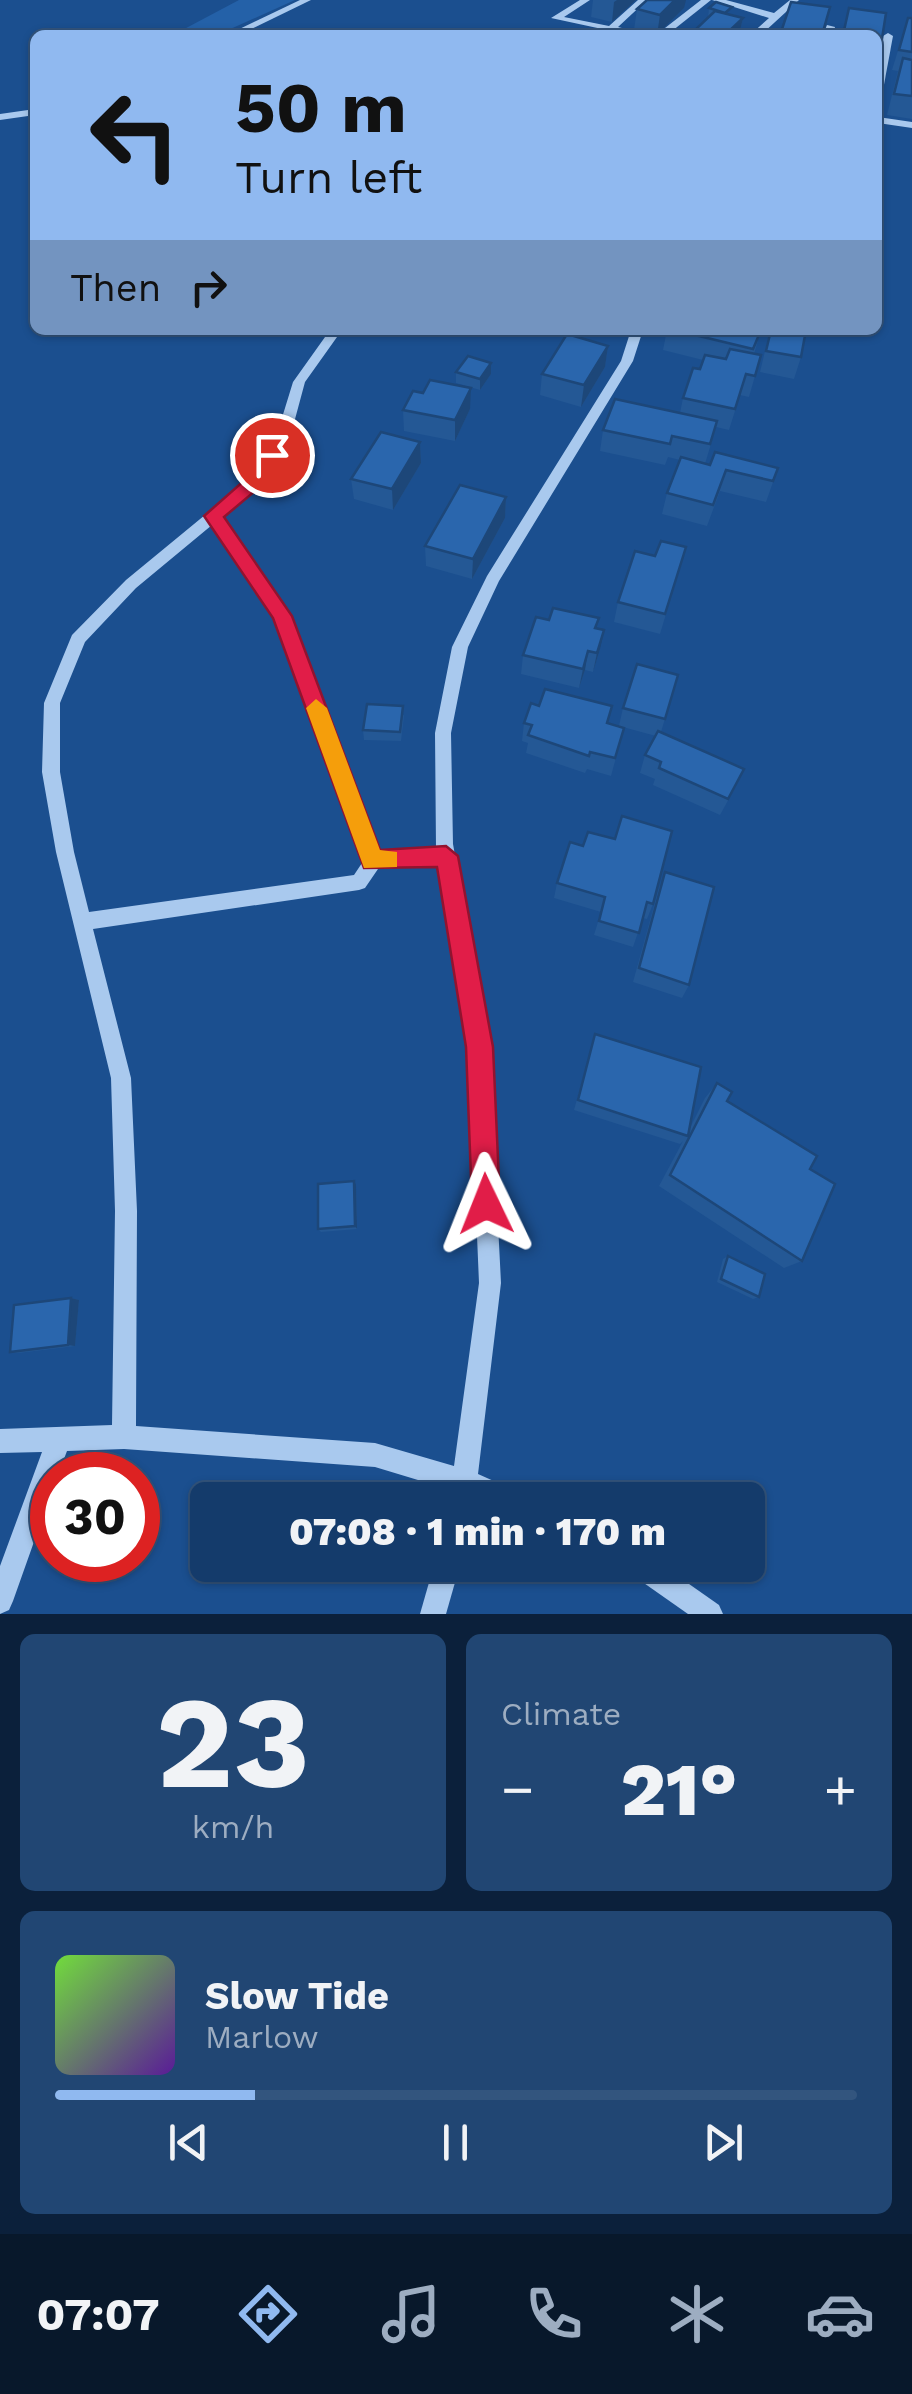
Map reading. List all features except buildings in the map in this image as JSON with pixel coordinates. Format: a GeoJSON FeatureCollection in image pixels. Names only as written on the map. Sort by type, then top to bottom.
{"type":"FeatureCollection","features":[{"type":"Feature","properties":{"kind":"street"},"geometry":{"type":"LineString","coordinates":[[243,30],[307,0]]}},
{"type":"Feature","properties":{"kind":"street"},"geometry":{"type":"LineString","coordinates":[[586,0],[556,18],[621,30]]}},
{"type":"Feature","properties":{"kind":"street"},"geometry":{"type":"LineString","coordinates":[[612,28],[643,0]]}},
{"type":"Feature","properties":{"kind":"street"},"geometry":{"type":"LineString","coordinates":[[716,0],[774,16]]}},
{"type":"Feature","properties":{"kind":"street"},"geometry":{"type":"LineString","coordinates":[[760,30],[795,0]]}},
{"type":"Feature","properties":{"kind":"street"},"geometry":{"type":"LineString","coordinates":[[681,3],[703,3]]}},
{"type":"Feature","properties":{"kind":"street"},"geometry":{"type":"LineString","coordinates":[[668,30],[703,3]]}},
{"type":"Feature","properties":{"kind":"street"},"geometry":{"type":"LineString","coordinates":[[882,60],[888,36]]}},
{"type":"Feature","properties":{"kind":"street"},"geometry":{"type":"LineString","coordinates":[[882,73],[896,75]]}},
{"type":"Feature","properties":{"kind":"street"},"geometry":{"type":"LineString","coordinates":[[0,117],[30,113]]}},
{"type":"Feature","properties":{"kind":"street"},"geometry":{"type":"LineString","coordinates":[[882,121],[912,125]]}},
{"type":"Feature","properties":{"kind":"street"},"geometry":{"type":"LineString","coordinates":[[124,1437],[126,1210],[120,1078],[51,772],[52,703],[78,638],[130,584],[261,476],[284,434],[299,382],[332,335]]}},
{"type":"Feature","properties":{"kind":"street"},"geometry":{"type":"LineString","coordinates":[[465,1482],[490,1283],[480,1047],[446,856],[442,734],[460,648],[492,580],[627,361],[635,335]]}},
{"type":"Feature","properties":{"kind":"street"},"geometry":{"type":"LineString","coordinates":[[214,516],[282,616],[373,861]]}},
{"type":"Feature","properties":{"kind":"street"},"geometry":{"type":"LineString","coordinates":[[373,861],[446,856]]}},
{"type":"Feature","properties":{"kind":"street"},"geometry":{"type":"LineString","coordinates":[[82,922],[359,882],[373,861]]}},
{"type":"Feature","properties":{"kind":"street"},"geometry":{"type":"LineString","coordinates":[[0,1441],[124,1437],[375,1455],[442,1482]]}},
{"type":"Feature","properties":{"kind":"street"},"geometry":{"type":"LineString","coordinates":[[0,1601],[59,1439]]}},
{"type":"Feature","properties":{"kind":"street"},"geometry":{"type":"LineString","coordinates":[[432,1614],[442,1582]]}},
{"type":"Feature","properties":{"kind":"street"},"geometry":{"type":"LineString","coordinates":[[664,1582],[710,1614]]}},
{"type":"Feature","properties":{"kind":"shaded area"},"geometry":{"type":"Polygon","coordinates":[[[239,0],[295,0],[228,30],[182,30],[239,0]]]}},
{"type":"Feature","properties":{"kind":"slow traffic"},"geometry":{"type":"LineString","coordinates":[[316,708],[373,861],[388,860]]}},
{"type":"Feature","properties":{"kind":"route"},"geometry":{"type":"LineString","coordinates":[[272,455],[261,476],[214,516],[282,616],[373,861],[446,856],[480,1047],[486,1204]]}}]}
